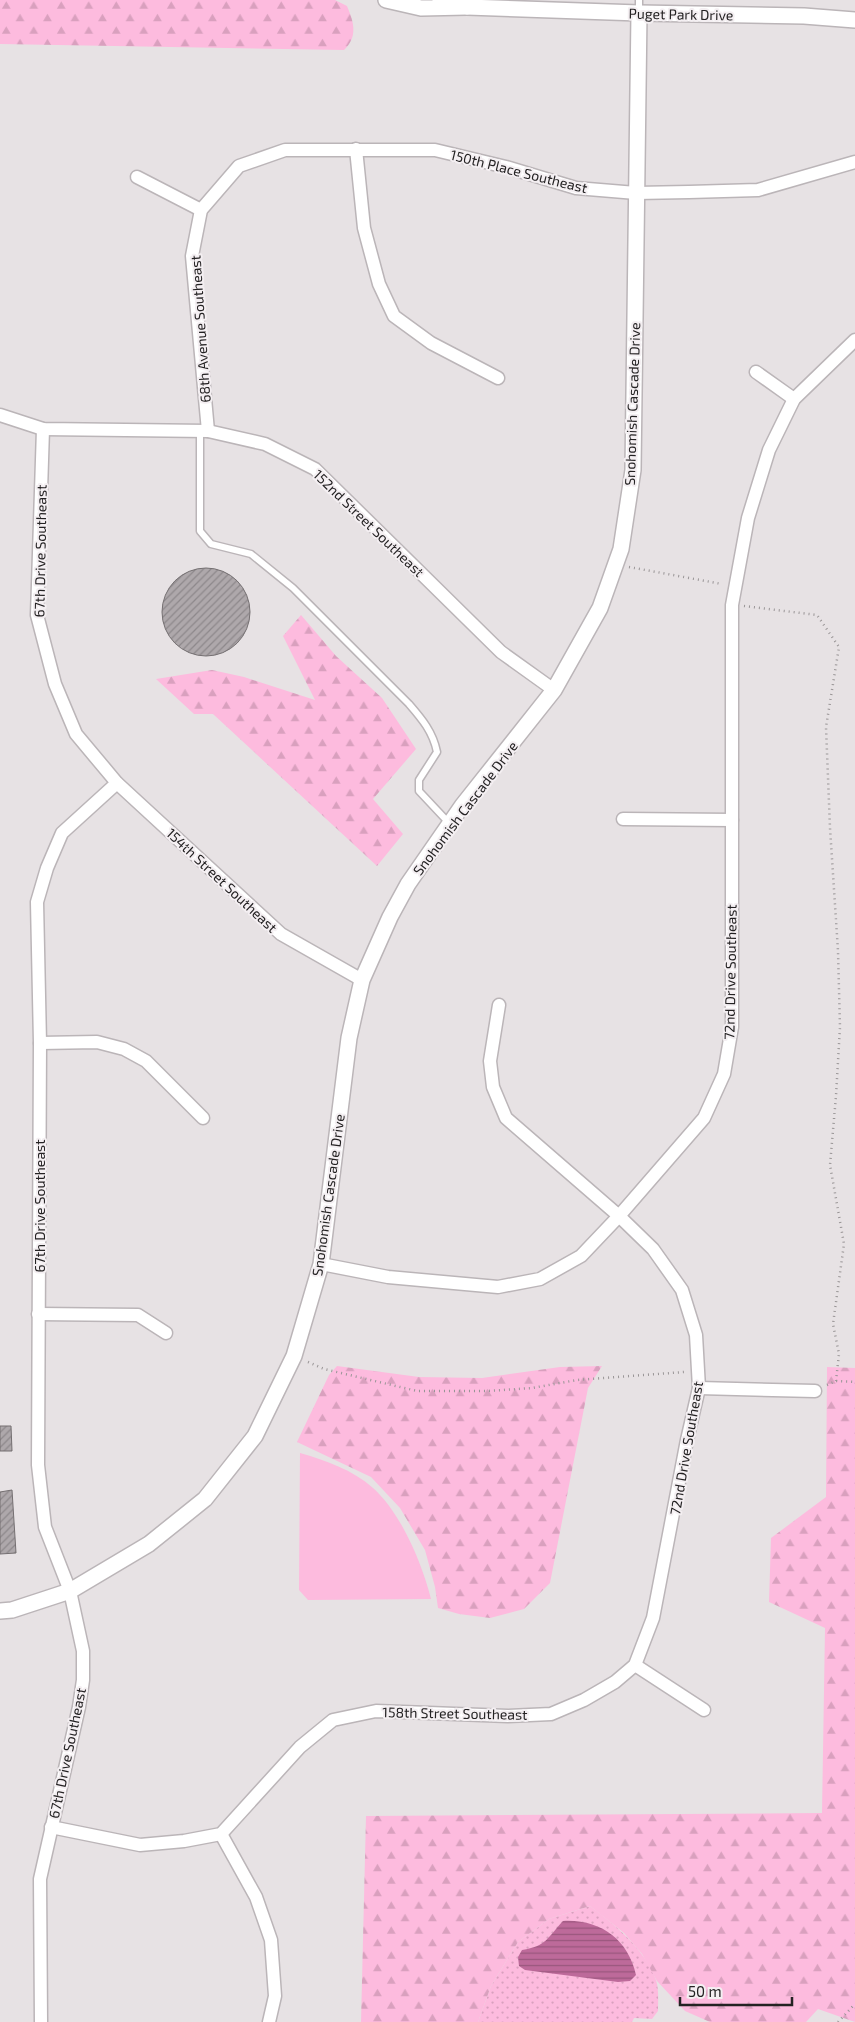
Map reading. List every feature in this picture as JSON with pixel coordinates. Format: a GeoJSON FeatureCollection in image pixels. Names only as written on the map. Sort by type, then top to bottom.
{"type":"FeatureCollection","features":[{"type":"Feature","properties":{"kind":"street","name":"Puget Park Drive"},"geometry":{"type":"LineString","coordinates":[[386,0],[421,8],[639,7],[855,20]]}},
{"type":"Feature","properties":{"kind":"street","name":"Puget Park Drive"},"geometry":{"type":"LineString","coordinates":[[440,0],[467,7]]}},
{"type":"Feature","properties":{"kind":"street","name":"Snohomish Cascade Drive"},"geometry":{"type":"LineString","coordinates":[[0,1611],[12,1610],[70,1591],[149,1544],[206,1499],[255,1436],[294,1356],[321,1264],[350,1038],[362,980],[390,917],[408,884],[450,824],[554,690],[600,608],[621,549],[633,470],[639,7]]}},
{"type":"Feature","properties":{"kind":"street","name":"Puget Park Drive"},"geometry":{"type":"LineString","coordinates":[[804,16],[855,10]]}},
{"type":"Feature","properties":{"kind":"street"},"geometry":{"type":"LineString","coordinates":[[356,149],[364,228],[379,284],[394,316],[431,343],[498,378]]}},
{"type":"Feature","properties":{"kind":"street","name":"150th Place Southeast"},"geometry":{"type":"LineString","coordinates":[[201,210],[240,166],[285,150],[435,150],[506,167],[576,188],[636,193],[758,190],[855,162]]}},
{"type":"Feature","properties":{"kind":"street"},"geometry":{"type":"LineString","coordinates":[[137,177],[201,210]]}},
{"type":"Feature","properties":{"kind":"street","name":"68th Avenue Southeast"},"geometry":{"type":"LineString","coordinates":[[201,210],[192,256],[204,431]]}},
{"type":"Feature","properties":{"kind":"street","name":"72nd Drive Southeast"},"geometry":{"type":"LineString","coordinates":[[635,1665],[653,1618],[687,1440],[700,1388],[696,1335],[682,1290],[652,1249],[619,1216],[704,1118],[724,1074],[732,1027],[732,605],[735,586],[748,518],[769,450],[794,399],[855,340]]}},
{"type":"Feature","properties":{"kind":"street"},"geometry":{"type":"LineString","coordinates":[[756,372],[794,399]]}},
{"type":"Feature","properties":{"kind":"street","name":"152nd Street Southeast"},"geometry":{"type":"LineString","coordinates":[[0,414],[43,429],[204,431],[265,444],[315,469],[501,652],[554,690]]}},
{"type":"Feature","properties":{"kind":"street","name":"67th Drive Southeast"},"geometry":{"type":"LineString","coordinates":[[41,2022],[40,1879],[83,1680],[83,1651],[70,1591],[45,1527],[38,1465],[40,1043],[37,902],[47,868],[62,833],[117,783],[76,734],[55,684],[37,615],[43,429]]}},
{"type":"Feature","properties":{"kind":"street","name":"154th Street Southeast"},"geometry":{"type":"LineString","coordinates":[[117,783],[280,934],[362,980]]}},
{"type":"Feature","properties":{"kind":"street"},"geometry":{"type":"LineString","coordinates":[[623,819],[732,820]]}},
{"type":"Feature","properties":{"kind":"street"},"geometry":{"type":"LineString","coordinates":[[321,1264],[388,1277],[498,1287],[540,1279],[581,1256],[619,1216],[506,1118],[493,1087],[490,1061],[499,1006]]}},
{"type":"Feature","properties":{"kind":"street"},"geometry":{"type":"LineString","coordinates":[[40,1043],[97,1042],[124,1049],[146,1061],[204,1118]]}},
{"type":"Feature","properties":{"kind":"street"},"geometry":{"type":"LineString","coordinates":[[38,1314],[138,1315],[166,1333]]}},
{"type":"Feature","properties":{"kind":"street"},"geometry":{"type":"LineString","coordinates":[[700,1388],[815,1391]]}},
{"type":"Feature","properties":{"kind":"street"},"geometry":{"type":"LineString","coordinates":[[635,1665],[704,1710]]}},
{"type":"Feature","properties":{"kind":"street","name":"158th Street Southeast"},"geometry":{"type":"LineString","coordinates":[[221,1834],[300,1747],[333,1720],[376,1711],[508,1716],[552,1714],[584,1700],[615,1682],[635,1665]]}},
{"type":"Feature","properties":{"kind":"street"},"geometry":{"type":"LineString","coordinates":[[51,1827],[140,1845],[184,1841],[221,1834],[256,1897],[271,1940],[275,1996],[269,2022]]}},
{"type":"Feature","properties":{"kind":"lane"},"geometry":{"type":"LineString","coordinates":[[204,431],[200,531],[212,544],[251,554],[293,588],[410,704],[426,724],[434,740],[437,752],[418,780],[419,790],[450,824]]}},
{"type":"Feature","properties":{"kind":"path"},"geometry":{"type":"LineString","coordinates":[[615,564],[735,586]]}},
{"type":"Feature","properties":{"kind":"path"},"geometry":{"type":"LineString","coordinates":[[732,605],[817,615],[839,647],[826,727],[838,951],[840,1027],[830,1165],[844,1244],[833,1324],[839,1354],[836,1381],[855,1382]]}},
{"type":"Feature","properties":{"kind":"path"},"geometry":{"type":"LineString","coordinates":[[294,1356],[324,1369],[416,1391],[488,1391],[532,1388],[577,1380],[698,1371]]}},
{"type":"Feature","properties":{"kind":"path"},"geometry":{"type":"LineString","coordinates":[[838,2022],[855,2004]]}},
{"type":"Feature","properties":{"kind":"green space"},"geometry":{"type":"Polygon","coordinates":[[[0,0],[335,0],[347,6],[353,24],[353,34],[344,50],[0,44],[0,0]]]}},
{"type":"Feature","properties":{"kind":"green space"},"geometry":{"type":"Polygon","coordinates":[[[301,615],[336,656],[382,698],[416,749],[373,799],[403,834],[377,866],[213,714],[194,714],[156,679],[212,670],[244,677],[315,700],[283,636],[301,615]]]}},
{"type":"Feature","properties":{"kind":"green space"},"geometry":{"type":"Polygon","coordinates":[[[337,1366],[419,1377],[482,1378],[560,1367],[602,1366],[588,1388],[550,1583],[524,1609],[490,1618],[459,1614],[438,1608],[435,1587],[425,1550],[400,1508],[371,1477],[297,1442],[329,1375],[337,1366]]]}},
{"type":"Feature","properties":{"kind":"green space"},"geometry":{"type":"Polygon","coordinates":[[[827,1367],[855,1368],[855,2022],[818,2009],[806,2022],[710,2022],[685,2011],[657,1981],[642,1954],[624,1933],[590,1906],[549,1919],[518,1942],[491,1986],[478,2022],[361,2022],[366,1816],[822,1813],[825,1628],[769,1602],[771,1538],[826,1497],[827,1367]]]}},
{"type":"Feature","properties":{"kind":"green space"},"geometry":{"type":"Polygon","coordinates":[[[300,1453],[329,1462],[348,1471],[373,1488],[383,1498],[409,1539],[422,1570],[431,1599],[308,1600],[299,1590],[300,1453]]]}},
{"type":"Feature","properties":{"kind":"green space"},"geometry":{"type":"Polygon","coordinates":[[[590,1906],[637,1948],[651,1968],[658,1987],[658,2011],[652,2019],[634,2018],[632,2022],[478,2022],[491,1986],[518,1942],[549,1919],[590,1906]]]}},
{"type":"Feature","properties":{"kind":"shaded area"},"geometry":{"type":"Polygon","coordinates":[[[563,1921],[589,1924],[610,1934],[626,1951],[636,1975],[630,1981],[618,1982],[525,1970],[519,1966],[518,1957],[522,1950],[542,1944],[563,1921]]]}},
{"type":"Feature","properties":{"kind":"building"},"geometry":{"type":"Polygon","coordinates":[[[197,568],[215,568],[231,575],[243,587],[250,603],[250,621],[243,637],[231,649],[215,656],[197,656],[181,649],[169,637],[162,621],[162,603],[169,587],[181,575],[197,568]]]}},
{"type":"Feature","properties":{"kind":"building"},"geometry":{"type":"Polygon","coordinates":[[[0,1426],[11,1426],[12,1451],[0,1451],[0,1426]]]}},
{"type":"Feature","properties":{"kind":"building"},"geometry":{"type":"Polygon","coordinates":[[[12,1490],[16,1553],[0,1554],[0,1492],[12,1490]]]}}]}
